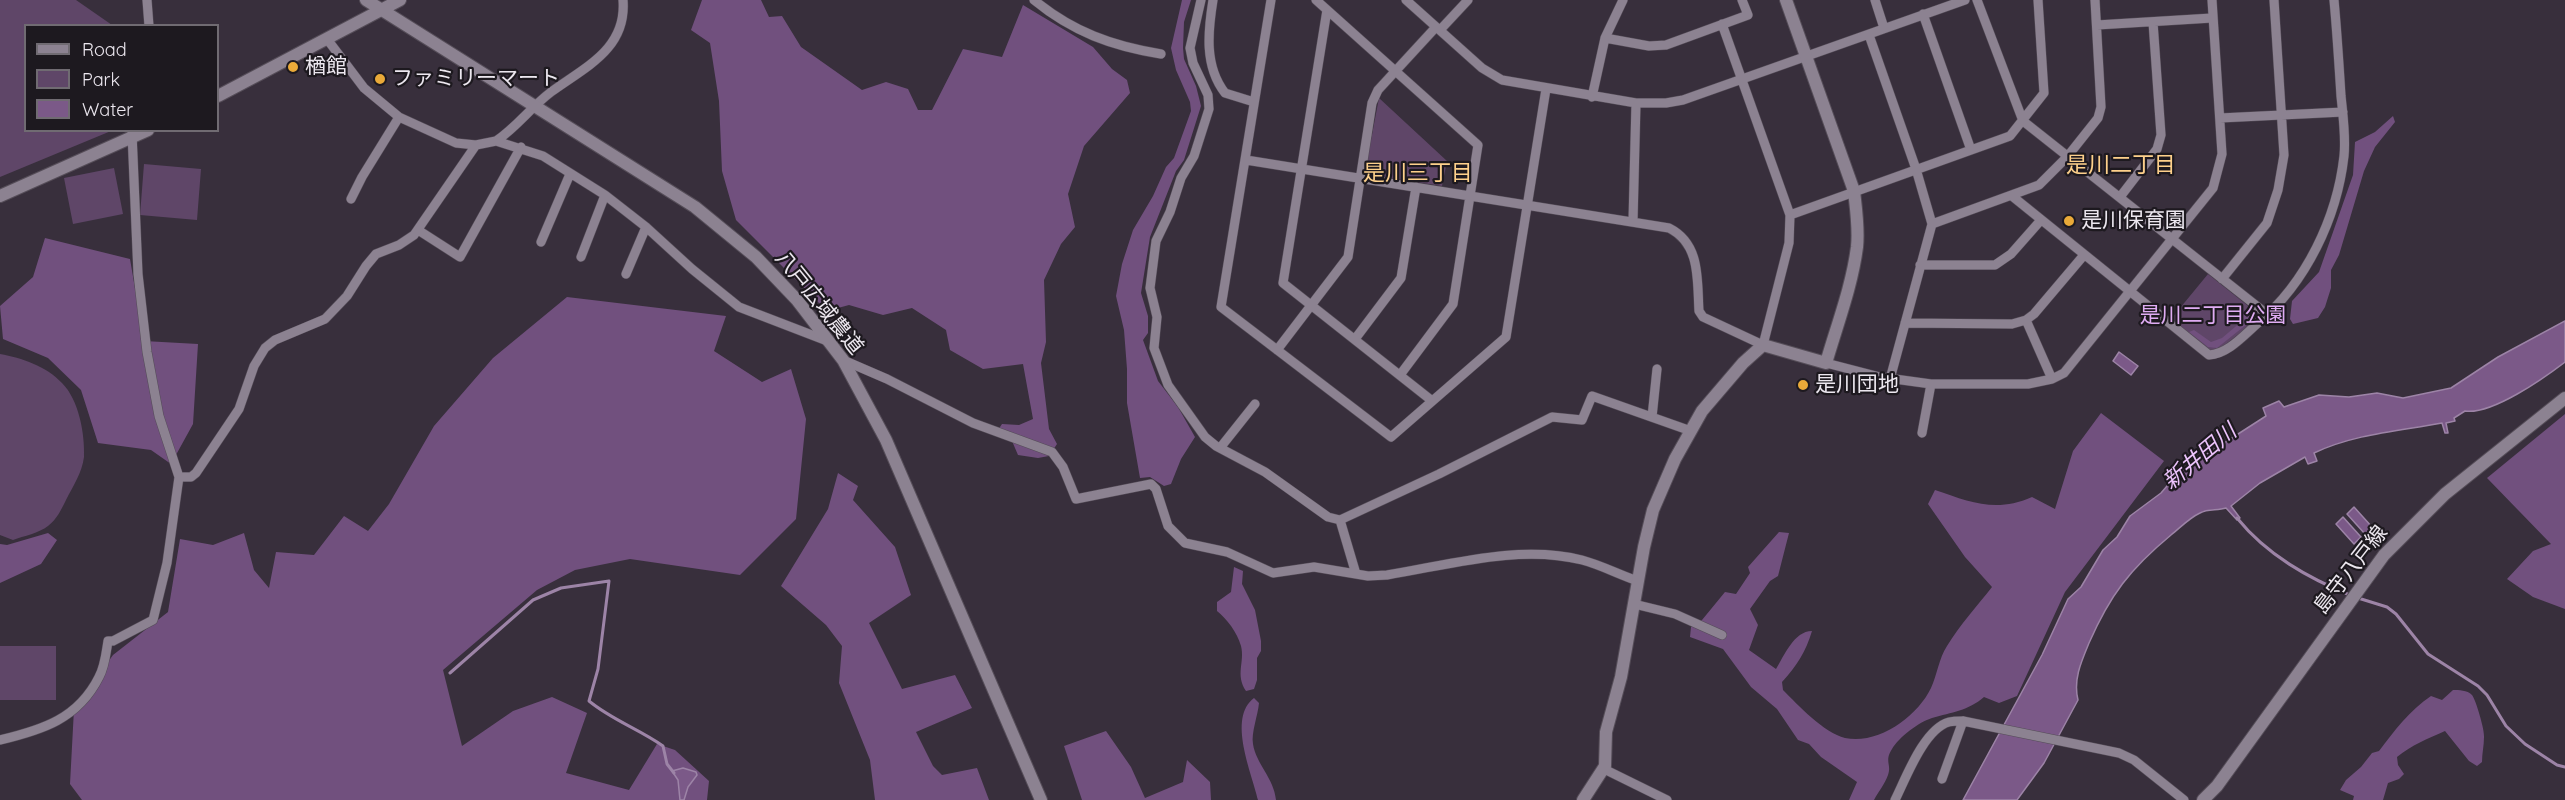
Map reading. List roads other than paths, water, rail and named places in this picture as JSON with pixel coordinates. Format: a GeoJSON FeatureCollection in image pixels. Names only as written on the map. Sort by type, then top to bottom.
{"type":"FeatureCollection","features":[{"type":"Feature","properties":{"kind":"street"},"geometry":{"type":"LineString","coordinates":[[147,0],[149,24]]}},
{"type":"Feature","properties":{"kind":"street","name":"八戸広域農道"},"geometry":{"type":"LineString","coordinates":[[366,0],[666,187],[728,232],[777,278],[843,360],[891,451],[1041,800]]}},
{"type":"Feature","properties":{"kind":"street"},"geometry":{"type":"LineString","coordinates":[[219,95],[400,0]]}},
{"type":"Feature","properties":{"kind":"street"},"geometry":{"type":"LineString","coordinates":[[327,39],[364,88],[399,117],[456,143],[476,145],[496,141],[510,132],[536,105],[601,58],[620,28],[623,0]]}},
{"type":"Feature","properties":{"kind":"street"},"geometry":{"type":"LineString","coordinates":[[1034,0],[1051,13],[1097,38],[1122,47],[1161,54]]}},
{"type":"Feature","properties":{"kind":"street"},"geometry":{"type":"LineString","coordinates":[[1201,0],[1190,56],[1208,95],[1209,109],[1194,156],[1181,178],[1170,212],[1156,241],[1150,288],[1156,317],[1154,348],[1164,375],[1205,438],[1265,472],[1328,517],[1340,520],[1439,474],[1552,417],[1582,420],[1592,396],[1691,431]]}},
{"type":"Feature","properties":{"kind":"street"},"geometry":{"type":"LineString","coordinates":[[1213,0],[1208,43],[1213,70],[1225,93],[1254,102]]}},
{"type":"Feature","properties":{"kind":"street"},"geometry":{"type":"LineString","coordinates":[[1271,0],[1221,307],[1391,437],[1506,337],[1546,89]]}},
{"type":"Feature","properties":{"kind":"street"},"geometry":{"type":"LineString","coordinates":[[1316,0],[1478,145],[1453,304],[1400,375]]}},
{"type":"Feature","properties":{"kind":"street"},"geometry":{"type":"LineString","coordinates":[[1406,0],[1493,75],[1514,83],[1636,103],[1666,103],[1683,100],[1965,0]]}},
{"type":"Feature","properties":{"kind":"street"},"geometry":{"type":"LineString","coordinates":[[1277,350],[1348,257],[1372,103],[1378,90],[1468,0]]}},
{"type":"Feature","properties":{"kind":"street"},"geometry":{"type":"LineString","coordinates":[[1592,97],[1605,38],[1623,0]]}},
{"type":"Feature","properties":{"kind":"street"},"geometry":{"type":"LineString","coordinates":[[1605,38],[1649,46],[1666,45],[1748,15],[1742,0]]}},
{"type":"Feature","properties":{"kind":"street"},"geometry":{"type":"LineString","coordinates":[[1786,0],[1854,191],[1857,218],[1857,245],[1847,292],[1826,363]]}},
{"type":"Feature","properties":{"kind":"street"},"geometry":{"type":"LineString","coordinates":[[1875,0],[1884,28]]}},
{"type":"Feature","properties":{"kind":"street"},"geometry":{"type":"LineString","coordinates":[[1977,0],[2023,121],[2268,315]]}},
{"type":"Feature","properties":{"kind":"street"},"geometry":{"type":"LineString","coordinates":[[1790,214],[2010,136],[2044,93],[2038,0]]}},
{"type":"Feature","properties":{"kind":"street"},"geometry":{"type":"LineString","coordinates":[[1932,224],[2039,185],[2067,157],[2098,118],[2101,107],[2096,0]]}},
{"type":"Feature","properties":{"kind":"street"},"geometry":{"type":"LineString","coordinates":[[1246,160],[1669,228],[1684,238],[1693,253],[1700,311],[1703,317],[1763,345],[1890,379],[1931,384],[2028,384],[2052,379],[2071,366],[2214,188],[2222,154],[2212,0]]}},
{"type":"Feature","properties":{"kind":"street"},"geometry":{"type":"LineString","coordinates":[[2222,279],[2267,223],[2278,190],[2284,154],[2274,0]]}},
{"type":"Feature","properties":{"kind":"street"},"geometry":{"type":"LineString","coordinates":[[2012,196],[2210,356],[2220,354],[2268,315],[2303,274],[2321,237],[2336,193],[2344,156],[2343,112],[2334,0]]}},
{"type":"Feature","properties":{"kind":"street"},"geometry":{"type":"LineString","coordinates":[[1327,10],[1283,283],[1431,400]]}},
{"type":"Feature","properties":{"kind":"street"},"geometry":{"type":"LineString","coordinates":[[1923,14],[1971,150]]}},
{"type":"Feature","properties":{"kind":"street"},"geometry":{"type":"LineString","coordinates":[[2097,25],[2212,18]]}},
{"type":"Feature","properties":{"kind":"street"},"geometry":{"type":"LineString","coordinates":[[2120,197],[2157,149],[2161,135],[2153,22]]}},
{"type":"Feature","properties":{"kind":"street"},"geometry":{"type":"LineString","coordinates":[[1583,800],[1604,769],[1606,732],[1621,677],[1653,510],[1676,459],[1702,411],[1763,345],[1789,243],[1790,214],[1722,24]]}},
{"type":"Feature","properties":{"kind":"street"},"geometry":{"type":"LineString","coordinates":[[1869,35],[1916,169],[1932,224],[1890,379]]}},
{"type":"Feature","properties":{"kind":"street"},"geometry":{"type":"LineString","coordinates":[[1634,221],[1636,103]]}},
{"type":"Feature","properties":{"kind":"street"},"geometry":{"type":"LineString","coordinates":[[2220,118],[2343,112]]}},
{"type":"Feature","properties":{"kind":"street"},"geometry":{"type":"LineString","coordinates":[[351,200],[362,177],[399,117]]}},
{"type":"Feature","properties":{"kind":"street"},"geometry":{"type":"LineString","coordinates":[[0,196],[132,134],[138,274],[147,352],[159,416],[179,477],[167,563],[153,621],[113,641],[108,641],[99,678],[72,712],[61,721],[0,740]]}},
{"type":"Feature","properties":{"kind":"street"},"geometry":{"type":"LineString","coordinates":[[496,141],[521,147],[543,156],[605,195],[740,307],[830,342]]}},
{"type":"Feature","properties":{"kind":"street"},"geometry":{"type":"LineString","coordinates":[[179,477],[190,477],[196,473],[239,410],[254,366],[265,348],[275,340],[325,319],[347,296],[376,254],[399,245],[414,235],[476,145]]}},
{"type":"Feature","properties":{"kind":"street"},"geometry":{"type":"LineString","coordinates":[[418,230],[460,257],[521,147]]}},
{"type":"Feature","properties":{"kind":"street"},"geometry":{"type":"LineString","coordinates":[[541,242],[570,174]]}},
{"type":"Feature","properties":{"kind":"street"},"geometry":{"type":"LineString","coordinates":[[1355,339],[1401,278],[1416,187]]}},
{"type":"Feature","properties":{"kind":"street"},"geometry":{"type":"LineString","coordinates":[[581,257],[605,195]]}},
{"type":"Feature","properties":{"kind":"street"},"geometry":{"type":"LineString","coordinates":[[1920,265],[1995,265],[2011,254],[2041,220]]}},
{"type":"Feature","properties":{"kind":"street"},"geometry":{"type":"LineString","coordinates":[[626,274],[646,227]]}},
{"type":"Feature","properties":{"kind":"street"},"geometry":{"type":"LineString","coordinates":[[1905,323],[2012,324],[2026,320],[2034,314],[2084,255]]}},
{"type":"Feature","properties":{"kind":"street"},"geometry":{"type":"LineString","coordinates":[[2026,320],[2052,379]]}},
{"type":"Feature","properties":{"kind":"street"},"geometry":{"type":"LineString","coordinates":[[843,360],[887,379],[973,423],[1052,452],[1063,467],[1076,499],[1151,484],[1156,489],[1168,526],[1185,543],[1227,552],[1273,573],[1314,567],[1356,574],[1387,575],[1516,554],[1545,554],[1582,560],[1638,581]]}},
{"type":"Feature","properties":{"kind":"street"},"geometry":{"type":"LineString","coordinates":[[1652,417],[1657,369]]}},
{"type":"Feature","properties":{"kind":"street"},"geometry":{"type":"LineString","coordinates":[[1922,434],[1931,384]]}},
{"type":"Feature","properties":{"kind":"street","name":"島守八戸線"},"geometry":{"type":"LineString","coordinates":[[2204,800],[2217,786],[2384,555],[2445,494],[2565,398]]}},
{"type":"Feature","properties":{"kind":"street"},"geometry":{"type":"LineString","coordinates":[[1220,448],[1255,404]]}},
{"type":"Feature","properties":{"kind":"street"},"geometry":{"type":"LineString","coordinates":[[1340,520],[1356,574]]}},
{"type":"Feature","properties":{"kind":"street"},"geometry":{"type":"LineString","coordinates":[[1634,604],[1675,614],[1722,635]]}},
{"type":"Feature","properties":{"kind":"street"},"geometry":{"type":"LineString","coordinates":[[1942,779],[1963,721]]}},
{"type":"Feature","properties":{"kind":"street"},"geometry":{"type":"LineString","coordinates":[[1895,800],[1930,736],[1949,722],[1963,721],[2119,753],[2133,760],[2184,800]]}},
{"type":"Feature","properties":{"kind":"street"},"geometry":{"type":"LineString","coordinates":[[1604,769],[1666,800]]}},
{"type":"Feature","properties":{"kind":"water"},"geometry":{"type":"Polygon","coordinates":[[[2565,321],[2565,362],[2531,386],[2503,401],[2476,411],[2465,411],[2454,418],[2455,421],[2446,423],[2448,433],[2445,433],[2442,423],[2345,441],[2314,453],[2317,461],[2308,464],[2305,457],[2260,483],[2231,506],[2240,518],[2237,520],[2226,508],[2203,511],[2188,520],[2144,559],[2113,597],[2097,626],[2081,664],[2076,685],[2078,700],[2044,763],[2017,800],[1963,800],[2042,655],[2068,599],[2081,587],[2103,550],[2117,537],[2130,516],[2161,493],[2179,472],[2266,416],[2263,408],[2279,401],[2284,407],[2319,395],[2349,397],[2377,393],[2403,398],[2451,388],[2498,357],[2565,321]]]}},
{"type":"Feature","properties":{"kind":"water"},"geometry":{"type":"Polygon","coordinates":[[[2119,352],[2138,366],[2131,375],[2113,361],[2119,352]]]}},
{"type":"Feature","properties":{"kind":"water"},"geometry":{"type":"Polygon","coordinates":[[[2354,507],[2372,527],[2365,534],[2347,514],[2354,507]]]}},
{"type":"Feature","properties":{"kind":"water"},"geometry":{"type":"Polygon","coordinates":[[[2343,517],[2361,537],[2354,544],[2336,524],[2343,517]]]}},
{"type":"Feature","properties":{"kind":"water"},"geometry":{"type":"Polygon","coordinates":[[[683,768],[696,772],[697,775],[688,787],[684,800],[680,800],[678,780],[672,771],[683,768]]]}},
{"type":"Feature","properties":{"kind":"waterway"},"geometry":{"type":"LineString","coordinates":[[2237,518],[2261,543],[2289,564],[2352,596]]}},
{"type":"Feature","properties":{"kind":"waterway"},"geometry":{"type":"LineString","coordinates":[[450,673],[533,600],[561,588],[609,581],[598,669],[589,701],[663,746],[667,764],[674,773]]}},
{"type":"Feature","properties":{"kind":"waterway"},"geometry":{"type":"LineString","coordinates":[[2358,598],[2387,607],[2396,614],[2428,654],[2478,686],[2487,695],[2506,726],[2525,744],[2557,765],[2565,767]]}},
{"type":"Feature","properties":{"kind":"place","name":"楢館"},"geometry":{"type":"Point","coordinates":[293,67]}},
{"type":"Feature","properties":{"kind":"place","name":"ファミリーマート"},"geometry":{"type":"Point","coordinates":[380,79]}},
{"type":"Feature","properties":{"kind":"place","name":"是川保育園"},"geometry":{"type":"Point","coordinates":[2069,221]}},
{"type":"Feature","properties":{"kind":"place","name":"是川団地"},"geometry":{"type":"Point","coordinates":[1803,385]}},
{"type":"Feature","properties":{"kind":"district","name":"是川二丁目"},"geometry":{"type":"Point","coordinates":[2121,165]}},
{"type":"Feature","properties":{"kind":"district","name":"是川三丁目"},"geometry":{"type":"Point","coordinates":[1418,173]}},
{"type":"Feature","properties":{"kind":"park label","name":"是川二丁目公園"},"geometry":{"type":"Point","coordinates":[2213,316]}},
{"type":"Feature","properties":{"kind":"water label","name":"新井田川"},"geometry":{"type":"Point","coordinates":[2200,457]}}]}
